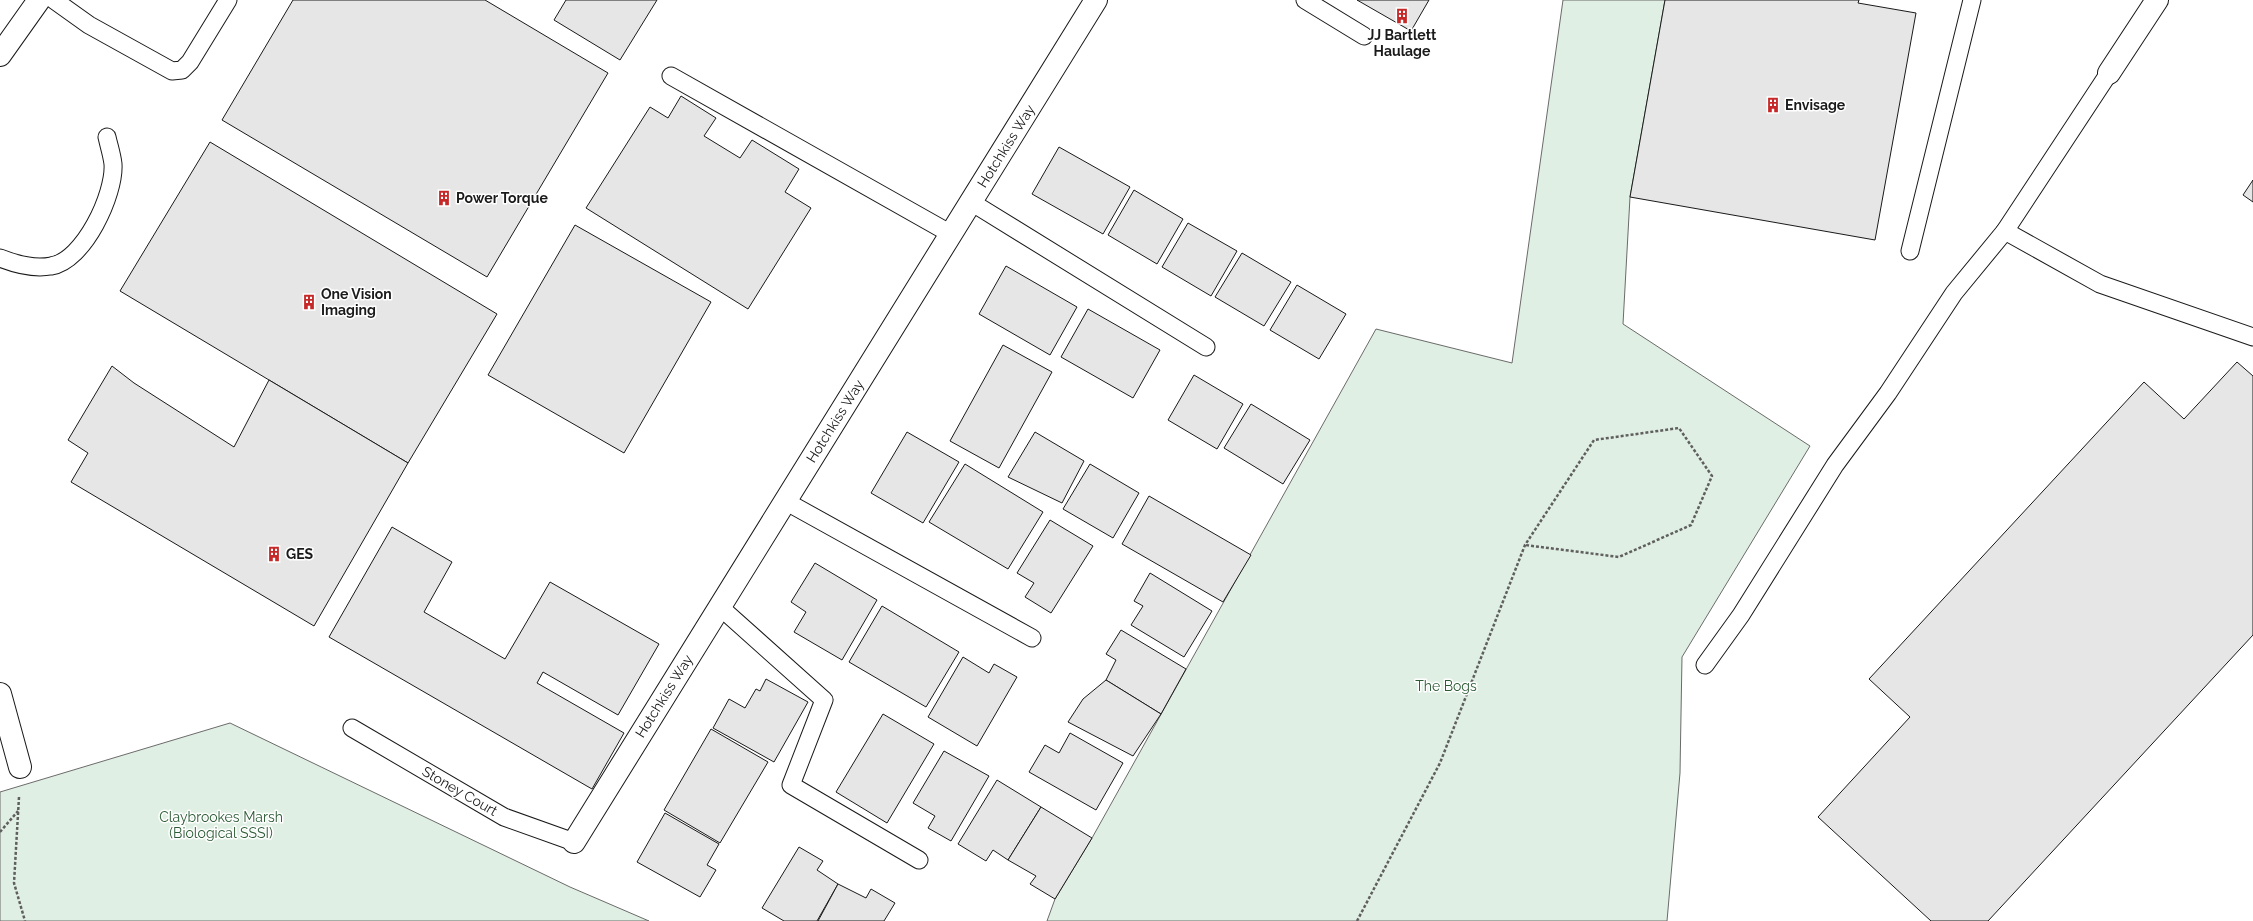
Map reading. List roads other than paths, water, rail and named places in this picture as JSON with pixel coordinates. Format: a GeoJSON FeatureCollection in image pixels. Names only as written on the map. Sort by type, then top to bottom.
{"type":"FeatureCollection","features":[{"type":"Feature","properties":{"kind":"street"},"geometry":{"type":"LineString","coordinates":[[0,55],[39,0]]}},
{"type":"Feature","properties":{"kind":"street","name":"Hotchkiss Way"},"geometry":{"type":"LineString","coordinates":[[574,842],[1096,0]]}},
{"type":"Feature","properties":{"kind":"street"},"geometry":{"type":"LineString","coordinates":[[2109,73],[2157,0]]}},
{"type":"Feature","properties":{"kind":"street"},"geometry":{"type":"LineString","coordinates":[[0,694],[20,767]]}},
{"type":"Feature","properties":{"kind":"lane"},"geometry":{"type":"LineString","coordinates":[[54,0],[89,25],[172,71],[182,70],[190,62],[228,0]]}},
{"type":"Feature","properties":{"kind":"lane"},"geometry":{"type":"LineString","coordinates":[[1305,0],[1364,36]]}},
{"type":"Feature","properties":{"kind":"lane"},"geometry":{"type":"LineString","coordinates":[[1910,251],[1972,0]]}},
{"type":"Feature","properties":{"kind":"lane"},"geometry":{"type":"LineString","coordinates":[[1705,665],[1745,609],[1835,465],[1888,393],[1954,294],[2005,231],[2109,73]]}},
{"type":"Feature","properties":{"kind":"lane"},"geometry":{"type":"LineString","coordinates":[[671,76],[951,234]]}},
{"type":"Feature","properties":{"kind":"lane"},"geometry":{"type":"LineString","coordinates":[[0,258],[24,265],[52,266],[70,259],[83,244],[105,202],[111,183],[113,164],[107,137]]}},
{"type":"Feature","properties":{"kind":"lane"},"geometry":{"type":"LineString","coordinates":[[971,202],[1206,347]]}},
{"type":"Feature","properties":{"kind":"lane"},"geometry":{"type":"LineString","coordinates":[[2005,231],[2100,284],[2253,337]]}},
{"type":"Feature","properties":{"kind":"lane"},"geometry":{"type":"LineString","coordinates":[[785,501],[1032,638]]}},
{"type":"Feature","properties":{"kind":"lane"},"geometry":{"type":"LineString","coordinates":[[720,607],[824,700],[791,785],[919,860]]}},
{"type":"Feature","properties":{"kind":"lane","name":"Stoney Court"},"geometry":{"type":"LineString","coordinates":[[352,728],[504,816],[574,842]]}},
{"type":"Feature","properties":{"kind":"place","name":"JJ Bartlett Haulage"},"geometry":{"type":"Point","coordinates":[1402,16]}},
{"type":"Feature","properties":{"kind":"place","name":"Envisage"},"geometry":{"type":"Point","coordinates":[1773,105]}},
{"type":"Feature","properties":{"kind":"place","name":"Power Torque"},"geometry":{"type":"Point","coordinates":[444,198]}},
{"type":"Feature","properties":{"kind":"place","name":"One Vision Imaging"},"geometry":{"type":"Point","coordinates":[309,302]}},
{"type":"Feature","properties":{"kind":"place","name":"GES"},"geometry":{"type":"Point","coordinates":[274,554]}},
{"type":"Feature","properties":{"kind":"park label","name":"The Bogs"},"geometry":{"type":"Point","coordinates":[1446,686]}},
{"type":"Feature","properties":{"kind":"park label","name":"Claybrookes Marsh (Biological SSSI)"},"geometry":{"type":"Point","coordinates":[221,826]}}]}
